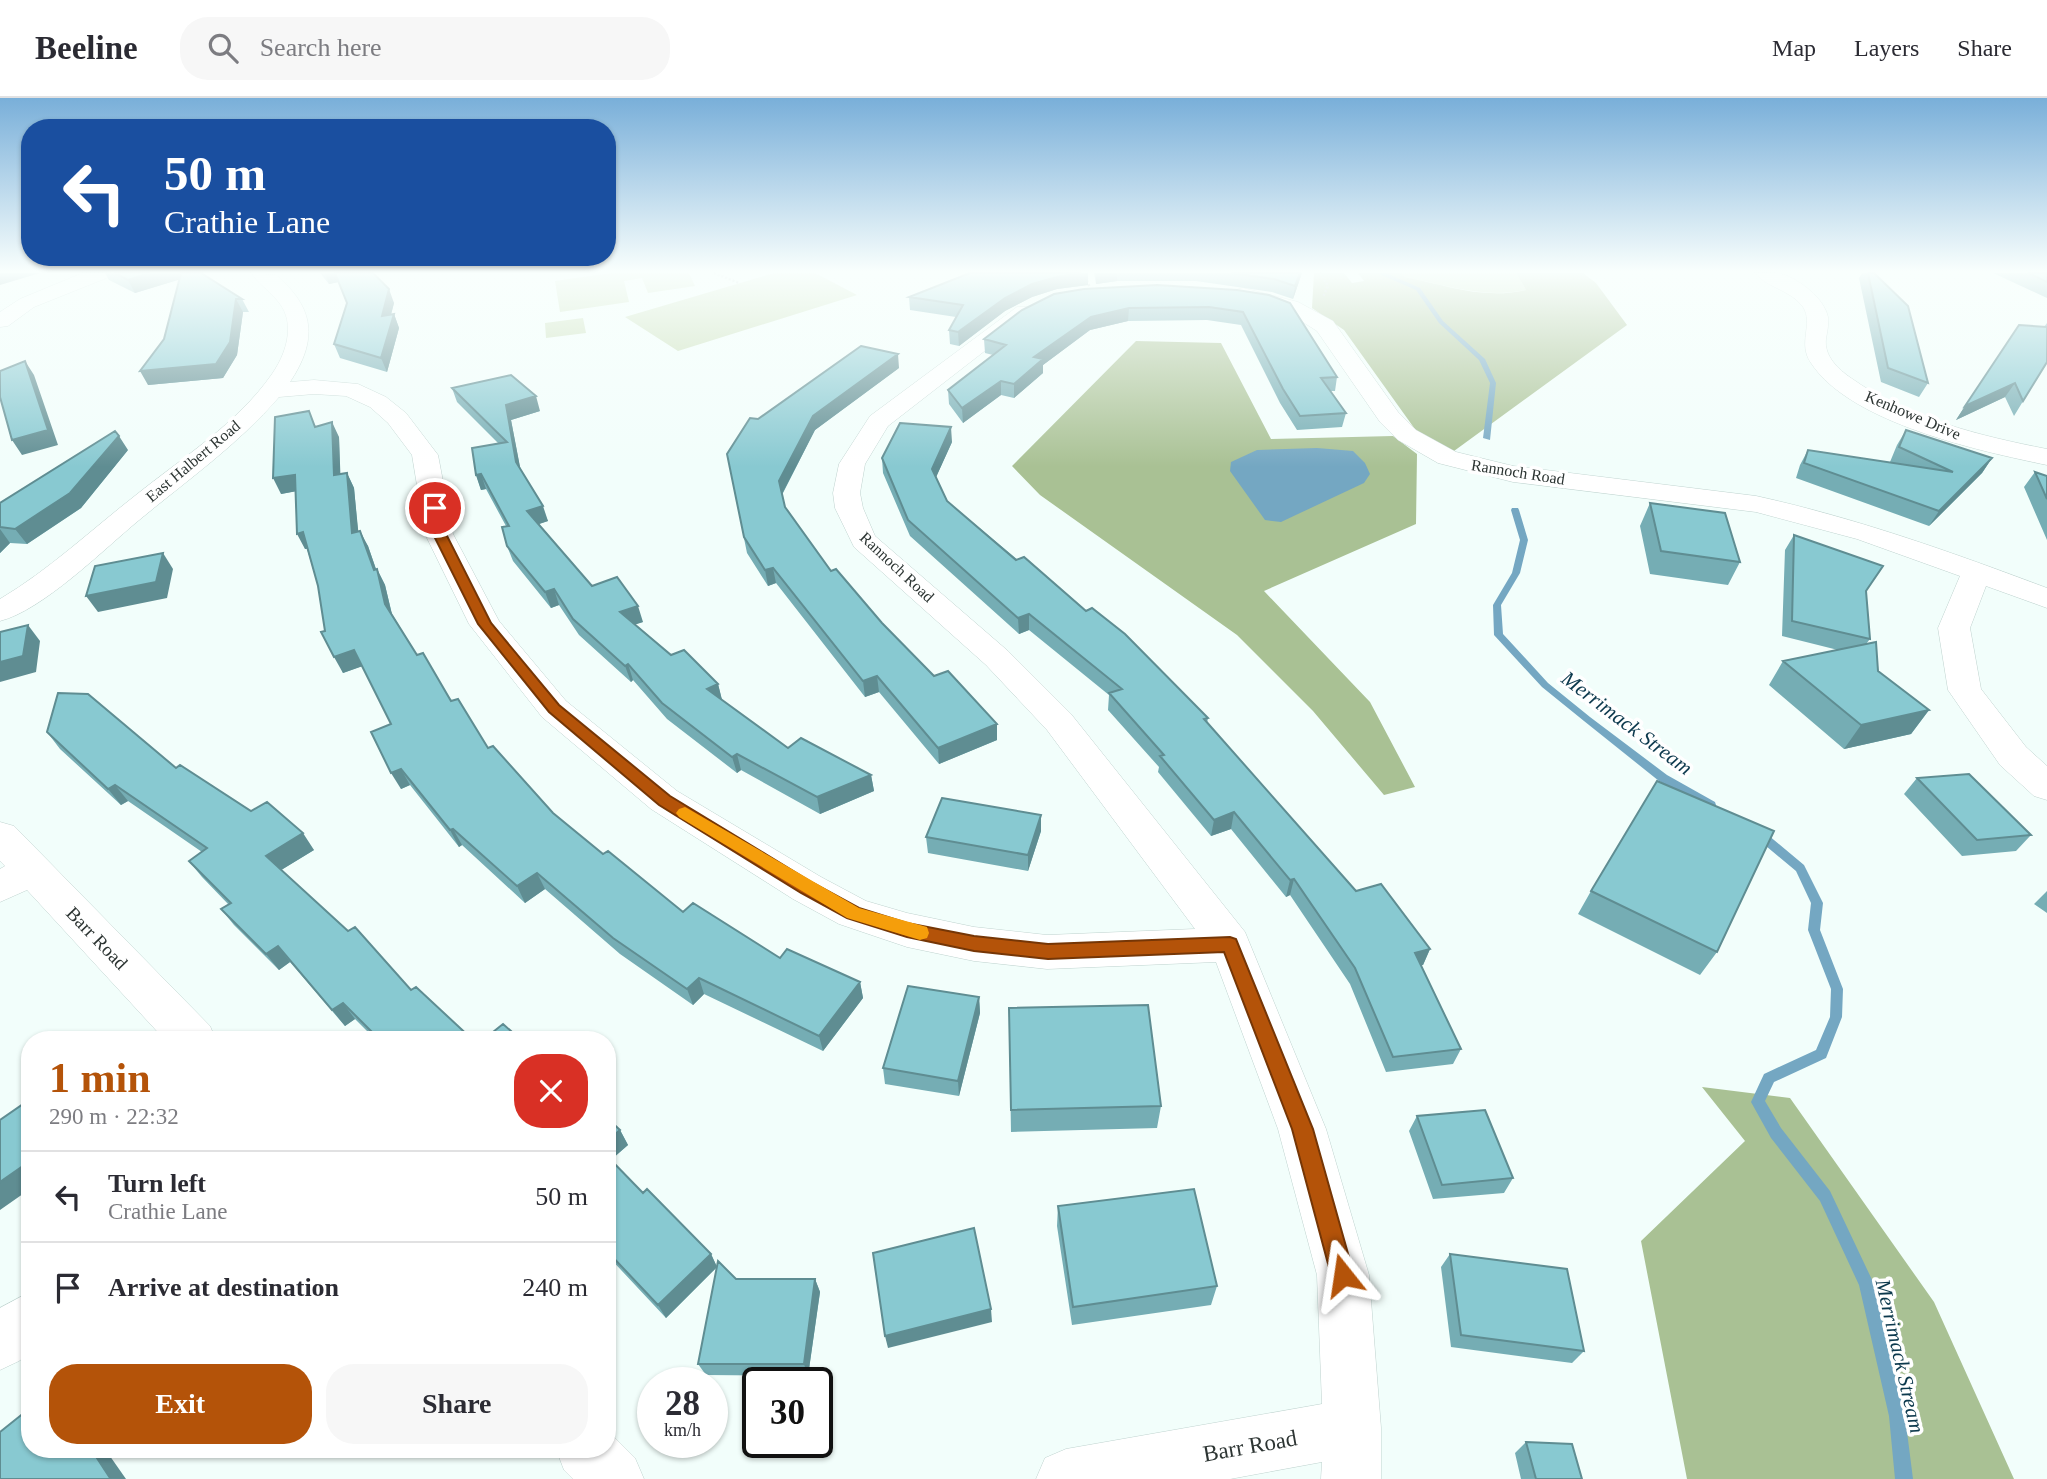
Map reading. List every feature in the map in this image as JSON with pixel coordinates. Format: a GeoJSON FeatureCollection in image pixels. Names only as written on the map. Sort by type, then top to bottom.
{"type":"FeatureCollection","features":[{"type":"Feature","properties":{"kind":"street","name":"East Halbert Road"},"geometry":{"type":"LineString","coordinates":[[0,612],[52,576],[219,441],[271,390],[291,362],[299,337]]}},
{"type":"Feature","properties":{"kind":"street","name":"Rannoch Road"},"geometry":{"type":"LineString","coordinates":[[987,337],[879,421],[855,455],[846,479],[852,523],[864,541],[997,658],[1059,722],[1230,944],[1302,1129],[1343,1275],[1352,1453]]}},
{"type":"Feature","properties":{"kind":"street","name":"Rannoch Road"},"geometry":{"type":"LineString","coordinates":[[1333,337],[1390,417],[1407,435],[1447,458],[1513,474],[1756,504],[1794,512],[1903,544],[2047,599]]}},
{"type":"Feature","properties":{"kind":"street","name":"Kenhowe Drive"},"geometry":{"type":"LineString","coordinates":[[1814,337],[1816,354],[1830,373],[1851,388],[1919,421],[1977,442],[2047,457]]}},
{"type":"Feature","properties":{"kind":"street"},"geometry":{"type":"LineString","coordinates":[[271,390],[314,387],[350,389],[378,402],[397,418],[425,455],[439,534],[485,624],[554,709],[664,800],[807,888],[853,913],[907,930],[974,944],[1048,952],[1230,944]]}},
{"type":"Feature","properties":{"kind":"street"},"geometry":{"type":"LineString","coordinates":[[1978,572],[1954,628],[1965,690],[2013,756],[2047,787]]}},
{"type":"Feature","properties":{"kind":"street","name":"Barr Road"},"geometry":{"type":"LineString","coordinates":[[0,836],[16,878],[184,1031]]}},
{"type":"Feature","properties":{"kind":"street"},"geometry":{"type":"LineString","coordinates":[[0,1342],[21,1326]]}},
{"type":"Feature","properties":{"kind":"street","name":"Barr Road"},"geometry":{"type":"LineString","coordinates":[[1066,1479],[1352,1453]]}},
{"type":"Feature","properties":{"kind":"street"},"geometry":{"type":"LineString","coordinates":[[594,1458],[614,1479]]}},
{"type":"Feature","properties":{"kind":"green space"},"geometry":{"type":"Polygon","coordinates":[[[657,337],[721,337],[678,351],[657,337]]]}},
{"type":"Feature","properties":{"kind":"green space"},"geometry":{"type":"Polygon","coordinates":[[[1349,337],[1610,337],[1454,451],[1417,432],[1349,337]]]}},
{"type":"Feature","properties":{"kind":"green space"},"geometry":{"type":"Polygon","coordinates":[[[1136,341],[1221,343],[1271,439],[1393,436],[1417,454],[1416,524],[1264,591],[1370,702],[1415,787],[1384,795],[1313,711],[1237,635],[1040,495],[1012,466],[1136,341]]]}},
{"type":"Feature","properties":{"kind":"green space"},"geometry":{"type":"Polygon","coordinates":[[[1702,1087],[1790,1098],[1934,1302],[2014,1479],[1687,1479],[1641,1241],[1745,1141],[1702,1087]]]}},
{"type":"Feature","properties":{"kind":"water"},"geometry":{"type":"Polygon","coordinates":[[[1317,448],[1353,451],[1365,463],[1370,474],[1364,483],[1281,522],[1265,520],[1230,471],[1231,462],[1257,450],[1317,448]]]}},
{"type":"Feature","properties":{"kind":"building"},"geometry":{"type":"Polygon","coordinates":[[[231,337],[216,364],[140,371],[164,339],[231,337]]]}},
{"type":"Feature","properties":{"kind":"building"},"geometry":{"type":"Polygon","coordinates":[[[336,337],[387,337],[381,358],[334,344],[336,337]]]}},
{"type":"Feature","properties":{"kind":"building"},"geometry":{"type":"Polygon","coordinates":[[[1062,337],[1034,357],[1043,359],[1014,384],[1001,381],[962,408],[948,390],[1006,345],[984,339],[1062,337]]]}},
{"type":"Feature","properties":{"kind":"building"},"geometry":{"type":"Polygon","coordinates":[[[1256,337],[1312,337],[1337,377],[1321,378],[1346,413],[1300,416],[1256,337]]]}},
{"type":"Feature","properties":{"kind":"building"},"geometry":{"type":"Polygon","coordinates":[[[1882,337],[1916,337],[1928,383],[1888,368],[1882,337]]]}},
{"type":"Feature","properties":{"kind":"building"},"geometry":{"type":"Polygon","coordinates":[[[2011,337],[2047,337],[2047,362],[2023,401],[2015,383],[1965,406],[2011,337]]]}},
{"type":"Feature","properties":{"kind":"building"},"geometry":{"type":"Polygon","coordinates":[[[861,346],[898,354],[813,416],[779,481],[785,507],[831,571],[836,569],[882,623],[934,676],[948,671],[997,724],[938,748],[877,676],[863,681],[773,568],[765,570],[744,537],[727,454],[750,418],[758,419],[861,346]]]}},
{"type":"Feature","properties":{"kind":"building"},"geometry":{"type":"Polygon","coordinates":[[[25,361],[48,430],[12,440],[0,397],[0,371],[25,361]]]}},
{"type":"Feature","properties":{"kind":"building"},"geometry":{"type":"Polygon","coordinates":[[[511,375],[536,396],[506,405],[516,462],[543,506],[527,511],[592,586],[617,577],[638,606],[620,612],[671,655],[684,650],[718,684],[707,689],[788,748],[801,738],[871,775],[817,797],[737,754],[732,757],[662,703],[628,664],[625,666],[573,619],[554,589],[545,592],[507,546],[502,527],[509,526],[481,474],[476,475],[472,448],[507,442],[452,388],[511,375]]]}},
{"type":"Feature","properties":{"kind":"building"},"geometry":{"type":"Polygon","coordinates":[[[309,411],[315,427],[332,422],[334,475],[347,473],[352,533],[360,531],[374,570],[377,569],[385,604],[417,655],[423,653],[451,701],[458,699],[488,748],[493,746],[553,813],[603,854],[608,851],[683,912],[693,903],[780,958],[787,949],[860,982],[819,1036],[699,978],[687,989],[613,938],[537,873],[517,886],[453,829],[450,830],[401,769],[391,773],[371,732],[391,724],[354,650],[334,657],[321,632],[325,631],[318,586],[303,532],[297,534],[295,475],[273,478],[275,417],[309,411]]]}},
{"type":"Feature","properties":{"kind":"building"},"geometry":{"type":"Polygon","coordinates":[[[900,423],[951,427],[932,469],[947,501],[1016,560],[1024,557],[1086,611],[1092,608],[1125,634],[1208,718],[1204,719],[1356,891],[1381,884],[1430,949],[1415,953],[1461,1049],[1393,1057],[1355,968],[1294,879],[1290,880],[1234,812],[1214,820],[1160,756],[1164,755],[1109,693],[1122,689],[1029,614],[1018,618],[908,520],[882,458],[900,423]]]}},
{"type":"Feature","properties":{"kind":"building"},"geometry":{"type":"Polygon","coordinates":[[[1906,430],[1992,458],[1939,511],[1804,463],[1808,450],[1953,472],[1899,447],[1906,430]]]}},
{"type":"Feature","properties":{"kind":"building"},"geometry":{"type":"Polygon","coordinates":[[[115,431],[119,436],[70,493],[15,529],[0,527],[0,503],[115,431]]]}},
{"type":"Feature","properties":{"kind":"building"},"geometry":{"type":"Polygon","coordinates":[[[2035,472],[2047,476],[2047,499],[2035,472]]]}},
{"type":"Feature","properties":{"kind":"building"},"geometry":{"type":"Polygon","coordinates":[[[1650,503],[1725,513],[1740,562],[1661,551],[1650,503]]]}},
{"type":"Feature","properties":{"kind":"building"},"geometry":{"type":"Polygon","coordinates":[[[1794,535],[1883,566],[1866,591],[1870,639],[1792,621],[1794,535]]]}},
{"type":"Feature","properties":{"kind":"building"},"geometry":{"type":"Polygon","coordinates":[[[163,553],[156,582],[86,596],[95,566],[163,553]]]}},
{"type":"Feature","properties":{"kind":"building"},"geometry":{"type":"Polygon","coordinates":[[[28,625],[23,656],[0,662],[0,632],[28,625]]]}},
{"type":"Feature","properties":{"kind":"building"},"geometry":{"type":"Polygon","coordinates":[[[1876,642],[1878,671],[1929,710],[1861,725],[1783,661],[1876,642]]]}},
{"type":"Feature","properties":{"kind":"building"},"geometry":{"type":"Polygon","coordinates":[[[58,693],[88,694],[176,768],[180,765],[251,811],[267,802],[303,833],[266,856],[348,931],[355,927],[411,990],[416,987],[463,1031],[371,1031],[343,1003],[332,1010],[278,946],[266,954],[221,909],[231,903],[189,861],[207,848],[115,785],[108,789],[47,732],[58,693]]]}},
{"type":"Feature","properties":{"kind":"building"},"geometry":{"type":"Polygon","coordinates":[[[1969,774],[2031,835],[1977,840],[1917,778],[1969,774]]]}},
{"type":"Feature","properties":{"kind":"building"},"geometry":{"type":"Polygon","coordinates":[[[1657,781],[1774,831],[1717,952],[1591,891],[1657,781]]]}},
{"type":"Feature","properties":{"kind":"building"},"geometry":{"type":"Polygon","coordinates":[[[942,798],[1041,815],[1028,855],[926,837],[942,798]]]}},
{"type":"Feature","properties":{"kind":"building"},"geometry":{"type":"Polygon","coordinates":[[[908,986],[979,997],[958,1081],[883,1068],[908,986]]]}},
{"type":"Feature","properties":{"kind":"building"},"geometry":{"type":"Polygon","coordinates":[[[1148,1005],[1161,1106],[1011,1110],[1009,1008],[1148,1005]]]}},
{"type":"Feature","properties":{"kind":"building"},"geometry":{"type":"Polygon","coordinates":[[[503,1024],[511,1031],[494,1031],[503,1024]]]}},
{"type":"Feature","properties":{"kind":"building"},"geometry":{"type":"Polygon","coordinates":[[[21,1106],[21,1167],[0,1182],[0,1120],[21,1106]]]}},
{"type":"Feature","properties":{"kind":"building"},"geometry":{"type":"Polygon","coordinates":[[[1485,1110],[1513,1178],[1442,1185],[1417,1116],[1485,1110]]]}},
{"type":"Feature","properties":{"kind":"building"},"geometry":{"type":"Polygon","coordinates":[[[616,1165],[643,1193],[647,1189],[711,1254],[658,1305],[616,1261],[616,1165]]]}},
{"type":"Feature","properties":{"kind":"building"},"geometry":{"type":"Polygon","coordinates":[[[1194,1189],[1217,1286],[1073,1307],[1058,1206],[1194,1189]]]}},
{"type":"Feature","properties":{"kind":"building"},"geometry":{"type":"Polygon","coordinates":[[[974,1228],[991,1309],[885,1336],[873,1253],[974,1228]]]}},
{"type":"Feature","properties":{"kind":"building"},"geometry":{"type":"Polygon","coordinates":[[[1450,1254],[1567,1269],[1584,1351],[1461,1335],[1450,1254]]]}},
{"type":"Feature","properties":{"kind":"building"},"geometry":{"type":"Polygon","coordinates":[[[718,1261],[736,1279],[815,1279],[804,1364],[698,1364],[718,1261]]]}},
{"type":"Feature","properties":{"kind":"building"},"geometry":{"type":"Polygon","coordinates":[[[21,1415],[21,1458],[97,1458],[110,1478],[0,1479],[0,1432],[21,1415]]]}},
{"type":"Feature","properties":{"kind":"building"},"geometry":{"type":"Polygon","coordinates":[[[1526,1442],[1572,1444],[1582,1479],[1536,1479],[1526,1442]]]}},
{"type":"Feature","properties":{"kind":"waterway","name":"Merrimack Stream"},"geometry":{"type":"LineString","coordinates":[[1458,337],[1482,359],[1493,383],[1487,438]]}},
{"type":"Feature","properties":{"kind":"waterway","name":"Merrimack Stream"},"geometry":{"type":"LineString","coordinates":[[1515,510],[1524,540],[1516,573],[1497,605],[1499,635],[1545,685],[1587,719],[1663,778],[1711,805]]}},
{"type":"Feature","properties":{"kind":"waterway","name":"Merrimack Stream"},"geometry":{"type":"LineString","coordinates":[[1758,833],[1800,868],[1817,903],[1814,930],[1837,989],[1836,1017],[1821,1054],[1769,1078],[1758,1102],[1776,1133],[1825,1196],[1866,1284],[1897,1416],[1904,1479]]}},
{"type":"Feature","properties":{"kind":"slow traffic"},"geometry":{"type":"LineString","coordinates":[[685,813],[853,913],[920,933]]}},
{"type":"Feature","properties":{"kind":"route"},"geometry":{"type":"LineString","coordinates":[[435,508],[439,534],[485,624],[554,709],[664,800],[807,888],[853,913],[907,930],[974,944],[1048,952],[1230,944],[1302,1129],[1343,1275]]}}]}
